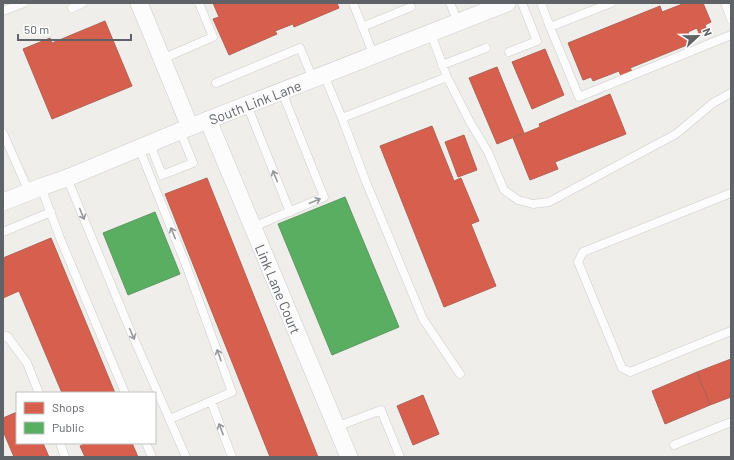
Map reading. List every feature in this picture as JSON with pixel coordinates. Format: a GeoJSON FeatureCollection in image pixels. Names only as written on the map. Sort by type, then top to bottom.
{"type":"FeatureCollection","features":[{"type":"Feature","properties":{"kind":"street"},"geometry":{"type":"LineString","coordinates":[[138,3],[162,59],[185,129]]}},
{"type":"Feature","properties":{"kind":"street","name":"South Link Lane"},"geometry":{"type":"LineString","coordinates":[[3,202],[507,3]]}},
{"type":"Feature","properties":{"kind":"street","name":"Link Lane Court"},"geometry":{"type":"LineString","coordinates":[[208,120],[349,457]]}},
{"type":"Feature","properties":{"kind":"lane"},"geometry":{"type":"LineString","coordinates":[[3,11],[24,3]]}},
{"type":"Feature","properties":{"kind":"lane"},"geometry":{"type":"LineString","coordinates":[[72,8],[83,3]]}},
{"type":"Feature","properties":{"kind":"lane"},"geometry":{"type":"LineString","coordinates":[[162,59],[213,37],[199,3]]}},
{"type":"Feature","properties":{"kind":"lane"},"geometry":{"type":"LineString","coordinates":[[352,3],[374,56]]}},
{"type":"Feature","properties":{"kind":"lane"},"geometry":{"type":"LineString","coordinates":[[450,3],[458,22]]}},
{"type":"Feature","properties":{"kind":"lane"},"geometry":{"type":"LineString","coordinates":[[510,52],[537,41],[522,3]]}},
{"type":"Feature","properties":{"kind":"lane"},"geometry":{"type":"LineString","coordinates":[[541,3],[579,97],[731,35]]}},
{"type":"Feature","properties":{"kind":"lane"},"geometry":{"type":"LineString","coordinates":[[550,27],[611,3]]}},
{"type":"Feature","properties":{"kind":"lane"},"geometry":{"type":"LineString","coordinates":[[725,3],[731,19]]}},
{"type":"Feature","properties":{"kind":"lane"},"geometry":{"type":"LineString","coordinates":[[362,27],[411,7]]}},
{"type":"Feature","properties":{"kind":"lane"},"geometry":{"type":"LineString","coordinates":[[431,34],[447,77],[470,122],[488,152],[504,190],[518,200],[533,204],[548,202],[676,134],[713,103],[731,93]]}},
{"type":"Feature","properties":{"kind":"lane"},"geometry":{"type":"LineString","coordinates":[[216,83],[300,48],[319,77],[342,118],[366,182],[423,319],[460,374]]}},
{"type":"Feature","properties":{"kind":"lane"},"geometry":{"type":"LineString","coordinates":[[442,65],[486,48]]}},
{"type":"Feature","properties":{"kind":"lane"},"geometry":{"type":"LineString","coordinates":[[342,118],[447,77]]}},
{"type":"Feature","properties":{"kind":"lane"},"geometry":{"type":"LineString","coordinates":[[253,227],[324,197],[282,92]]}},
{"type":"Feature","properties":{"kind":"lane"},"geometry":{"type":"LineString","coordinates":[[246,105],[290,212]]}},
{"type":"Feature","properties":{"kind":"lane"},"geometry":{"type":"LineString","coordinates":[[152,179],[192,163],[185,129]]}},
{"type":"Feature","properties":{"kind":"lane"},"geometry":{"type":"LineString","coordinates":[[3,133],[35,189],[51,212],[60,238],[125,392]]}},
{"type":"Feature","properties":{"kind":"lane"},"geometry":{"type":"LineString","coordinates":[[145,146],[162,175]]}},
{"type":"Feature","properties":{"kind":"lane"},"geometry":{"type":"LineString","coordinates":[[145,146],[152,179],[186,265],[232,392],[170,418]]}},
{"type":"Feature","properties":{"kind":"lane"},"geometry":{"type":"LineString","coordinates":[[66,178],[186,457]]}},
{"type":"Feature","properties":{"kind":"lane"},"geometry":{"type":"LineString","coordinates":[[731,193],[583,252],[578,262],[622,368],[630,372],[731,331]]}},
{"type":"Feature","properties":{"kind":"lane"},"geometry":{"type":"LineString","coordinates":[[3,232],[51,212]]}},
{"type":"Feature","properties":{"kind":"lane"},"geometry":{"type":"LineString","coordinates":[[3,336],[7,336],[27,364],[39,392]]}},
{"type":"Feature","properties":{"kind":"lane"},"geometry":{"type":"LineString","coordinates":[[211,401],[232,457]]}},
{"type":"Feature","properties":{"kind":"lane"},"geometry":{"type":"LineString","coordinates":[[336,427],[381,410],[400,457]]}},
{"type":"Feature","properties":{"kind":"lane"},"geometry":{"type":"LineString","coordinates":[[674,445],[731,422]]}},
{"type":"Feature","properties":{"kind":"lane"},"geometry":{"type":"LineString","coordinates":[[60,444],[65,457]]}},
{"type":"Feature","properties":{"kind":"lane"},"geometry":{"type":"LineString","coordinates":[[146,444],[152,457]]}},
{"type":"Feature","properties":{"kind":"building: Shops"},"geometry":{"type":"Polygon","coordinates":[[[213,3],[337,3],[339,8],[294,27],[293,24],[275,31],[277,34],[229,55],[213,19],[219,17],[213,3]]]}},
{"type":"Feature","properties":{"kind":"building: Shops"},"geometry":{"type":"Polygon","coordinates":[[[685,3],[703,3],[711,22],[705,25],[708,33],[700,36],[697,28],[688,32],[692,43],[630,68],[632,71],[621,76],[619,71],[593,81],[591,77],[583,80],[568,43],[660,6],[662,12],[685,3]]]}},
{"type":"Feature","properties":{"kind":"building: Shops"},"geometry":{"type":"Polygon","coordinates":[[[105,21],[132,86],[52,119],[23,49],[50,38],[52,43],[105,21]]]}},
{"type":"Feature","properties":{"kind":"building: Shops"},"geometry":{"type":"Polygon","coordinates":[[[545,49],[564,95],[532,109],[512,62],[545,49]]]}},
{"type":"Feature","properties":{"kind":"building: Shops"},"geometry":{"type":"Polygon","coordinates":[[[497,67],[524,133],[497,144],[469,78],[497,67]]]}},
{"type":"Feature","properties":{"kind":"building: Shops"},"geometry":{"type":"Polygon","coordinates":[[[610,94],[626,134],[555,162],[558,169],[530,180],[513,138],[540,127],[539,124],[610,94]]]}},
{"type":"Feature","properties":{"kind":"building: Shops"},"geometry":{"type":"Polygon","coordinates":[[[432,126],[454,181],[461,178],[479,221],[471,224],[496,286],[444,307],[380,146],[432,126]]]}},
{"type":"Feature","properties":{"kind":"building: Shops"},"geometry":{"type":"Polygon","coordinates":[[[464,135],[477,170],[458,177],[445,142],[464,135]]]}},
{"type":"Feature","properties":{"kind":"building: Shops"},"geometry":{"type":"Polygon","coordinates":[[[207,178],[318,457],[270,457],[165,194],[207,178]]]}},
{"type":"Feature","properties":{"kind":"building: Shops"},"geometry":{"type":"Polygon","coordinates":[[[51,238],[115,392],[62,392],[19,291],[3,298],[3,258],[51,238]]]}},
{"type":"Feature","properties":{"kind":"building: Shops"},"geometry":{"type":"Polygon","coordinates":[[[731,359],[731,397],[710,405],[697,372],[731,359]]]}},
{"type":"Feature","properties":{"kind":"building: Shops"},"geometry":{"type":"Polygon","coordinates":[[[697,372],[710,405],[665,424],[652,391],[697,372]]]}},
{"type":"Feature","properties":{"kind":"building: Shops"},"geometry":{"type":"Polygon","coordinates":[[[423,395],[439,434],[413,445],[397,406],[423,395]]]}},
{"type":"Feature","properties":{"kind":"building: Shops"},"geometry":{"type":"Polygon","coordinates":[[[16,412],[16,444],[43,444],[49,457],[14,457],[3,431],[3,418],[16,412]]]}},
{"type":"Feature","properties":{"kind":"building: Shops"},"geometry":{"type":"Polygon","coordinates":[[[84,444],[132,444],[138,457],[85,457],[80,446],[84,444]]]}},
{"type":"Feature","properties":{"kind":"building: Public"},"geometry":{"type":"Polygon","coordinates":[[[345,197],[399,327],[332,355],[278,224],[345,197]]]}},
{"type":"Feature","properties":{"kind":"building: Public"},"geometry":{"type":"Polygon","coordinates":[[[155,212],[180,274],[128,295],[103,233],[155,212]]]}}]}
